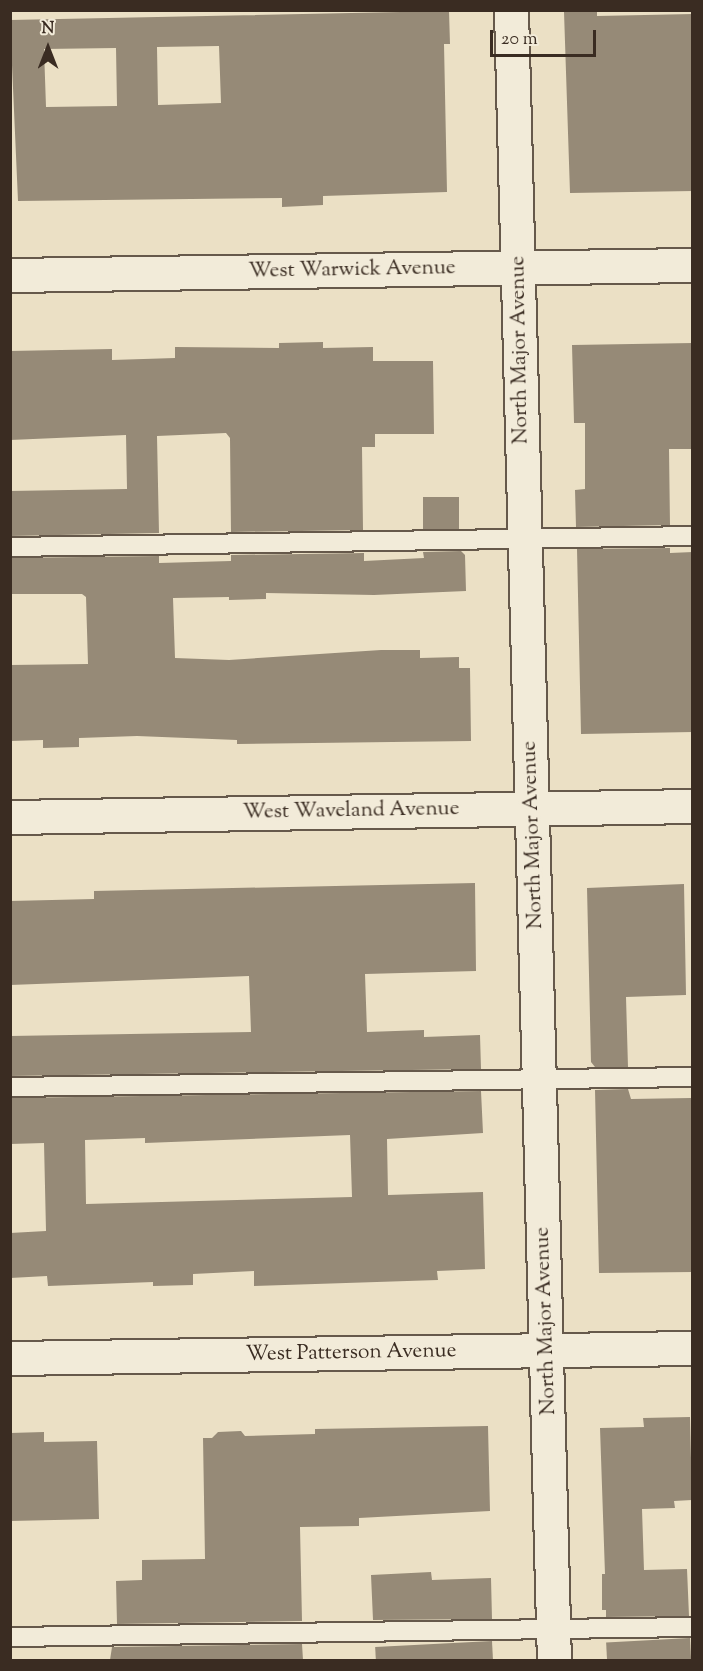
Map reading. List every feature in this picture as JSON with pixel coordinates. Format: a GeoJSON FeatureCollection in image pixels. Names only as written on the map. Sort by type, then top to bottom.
{"type":"FeatureCollection","features":[{"type":"Feature","properties":{"kind":"street","name":"North Major Avenue"},"geometry":{"type":"LineString","coordinates":[[511,10],[554,1645]]}},
{"type":"Feature","properties":{"kind":"street","name":"West Warwick Avenue"},"geometry":{"type":"LineString","coordinates":[[10,274],[693,265]]}},
{"type":"Feature","properties":{"kind":"street","name":"West Waveland Avenue"},"geometry":{"type":"LineString","coordinates":[[10,817],[693,806]]}},
{"type":"Feature","properties":{"kind":"street","name":"West Patterson Avenue"},"geometry":{"type":"LineString","coordinates":[[10,1358],[693,1348]]}},
{"type":"Feature","properties":{"kind":"lane"},"geometry":{"type":"LineString","coordinates":[[10,547],[693,536]]}},
{"type":"Feature","properties":{"kind":"lane"},"geometry":{"type":"LineString","coordinates":[[10,1087],[693,1077]]}},
{"type":"Feature","properties":{"kind":"lane"},"geometry":{"type":"LineString","coordinates":[[10,1637],[554,1645],[693,1627]]}},
{"type":"Feature","properties":{"kind":"building"},"geometry":{"type":"Polygon","coordinates":[[[449,11],[450,44],[444,44],[447,192],[323,196],[323,205],[282,207],[282,198],[18,201],[10,20],[449,11]],[[219,46],[157,47],[158,105],[221,103],[219,46]],[[116,48],[44,49],[46,107],[117,106],[116,48]]]}},
{"type":"Feature","properties":{"kind":"building"},"geometry":{"type":"Polygon","coordinates":[[[597,11],[597,16],[693,14],[693,191],[570,193],[564,12],[597,11]]]}},
{"type":"Feature","properties":{"kind":"building"},"geometry":{"type":"Polygon","coordinates":[[[323,342],[323,348],[373,347],[373,361],[433,361],[434,434],[375,434],[375,447],[362,447],[363,530],[231,532],[230,438],[226,433],[157,436],[159,533],[10,536],[10,491],[127,489],[126,435],[10,440],[10,351],[112,349],[112,360],[175,358],[175,347],[279,348],[279,343],[323,342]]]}},
{"type":"Feature","properties":{"kind":"building"},"geometry":{"type":"Polygon","coordinates":[[[693,343],[693,449],[669,449],[670,525],[576,527],[575,490],[585,489],[585,423],[574,423],[572,345],[693,343]]]}},
{"type":"Feature","properties":{"kind":"building"},"geometry":{"type":"Polygon","coordinates":[[[423,497],[459,497],[459,529],[423,529],[423,497]]]}},
{"type":"Feature","properties":{"kind":"building"},"geometry":{"type":"Polygon","coordinates":[[[670,548],[670,553],[693,552],[693,732],[581,734],[577,549],[670,548]]]}},
{"type":"Feature","properties":{"kind":"building"},"geometry":{"type":"Polygon","coordinates":[[[461,551],[465,555],[466,591],[374,595],[266,593],[266,599],[229,600],[229,597],[173,598],[175,658],[229,660],[381,650],[420,650],[420,658],[459,657],[459,668],[470,668],[471,741],[237,744],[237,740],[137,736],[79,738],[79,747],[43,748],[43,740],[10,741],[10,665],[88,664],[86,597],[82,594],[10,594],[10,558],[159,556],[159,563],[231,561],[231,555],[364,553],[364,561],[424,558],[423,552],[461,551]]]}},
{"type":"Feature","properties":{"kind":"building"},"geometry":{"type":"Polygon","coordinates":[[[475,883],[476,971],[365,974],[367,1032],[424,1030],[424,1037],[480,1035],[481,1069],[10,1076],[10,1036],[251,1032],[249,976],[10,985],[10,901],[94,899],[94,891],[475,883]]]}},
{"type":"Feature","properties":{"kind":"building"},"geometry":{"type":"Polygon","coordinates":[[[684,884],[686,995],[626,997],[628,1067],[595,1067],[591,1062],[587,888],[684,884]]]}},
{"type":"Feature","properties":{"kind":"building"},"geometry":{"type":"Polygon","coordinates":[[[628,1089],[631,1099],[691,1098],[693,1272],[599,1273],[595,1090],[628,1089]]]}},
{"type":"Feature","properties":{"kind":"building"},"geometry":{"type":"Polygon","coordinates":[[[481,1091],[483,1133],[387,1139],[388,1195],[483,1192],[485,1269],[437,1271],[438,1280],[254,1286],[254,1271],[193,1274],[193,1285],[153,1286],[153,1282],[48,1286],[47,1276],[10,1278],[10,1233],[46,1231],[44,1143],[10,1144],[10,1098],[481,1091]],[[350,1135],[145,1143],[145,1138],[85,1140],[86,1204],[352,1197],[350,1135]]]}},
{"type":"Feature","properties":{"kind":"building"},"geometry":{"type":"Polygon","coordinates":[[[690,1417],[692,1500],[674,1501],[675,1508],[642,1509],[644,1570],[687,1569],[689,1616],[606,1617],[606,1610],[602,1610],[602,1574],[605,1574],[600,1428],[644,1427],[643,1418],[690,1417]]]}},
{"type":"Feature","properties":{"kind":"building"},"geometry":{"type":"Polygon","coordinates":[[[488,1426],[490,1511],[359,1518],[359,1526],[300,1527],[302,1621],[117,1624],[116,1581],[142,1580],[142,1560],[205,1559],[203,1438],[212,1438],[218,1432],[241,1431],[245,1436],[315,1434],[315,1429],[488,1426]]]}},
{"type":"Feature","properties":{"kind":"building"},"geometry":{"type":"Polygon","coordinates":[[[44,1432],[44,1442],[97,1441],[99,1519],[10,1521],[10,1433],[44,1432]]]}},
{"type":"Feature","properties":{"kind":"building"},"geometry":{"type":"Polygon","coordinates":[[[431,1572],[432,1580],[491,1578],[492,1619],[373,1620],[371,1575],[431,1572]]]}},
{"type":"Feature","properties":{"kind":"building"},"geometry":{"type":"Polygon","coordinates":[[[690,1638],[691,1660],[607,1660],[606,1642],[690,1638]]]}},
{"type":"Feature","properties":{"kind":"building"},"geometry":{"type":"Polygon","coordinates":[[[492,1641],[493,1660],[376,1660],[375,1647],[492,1641]]]}},
{"type":"Feature","properties":{"kind":"building"},"geometry":{"type":"Polygon","coordinates":[[[302,1644],[303,1660],[110,1660],[112,1647],[302,1644]]]}}]}
